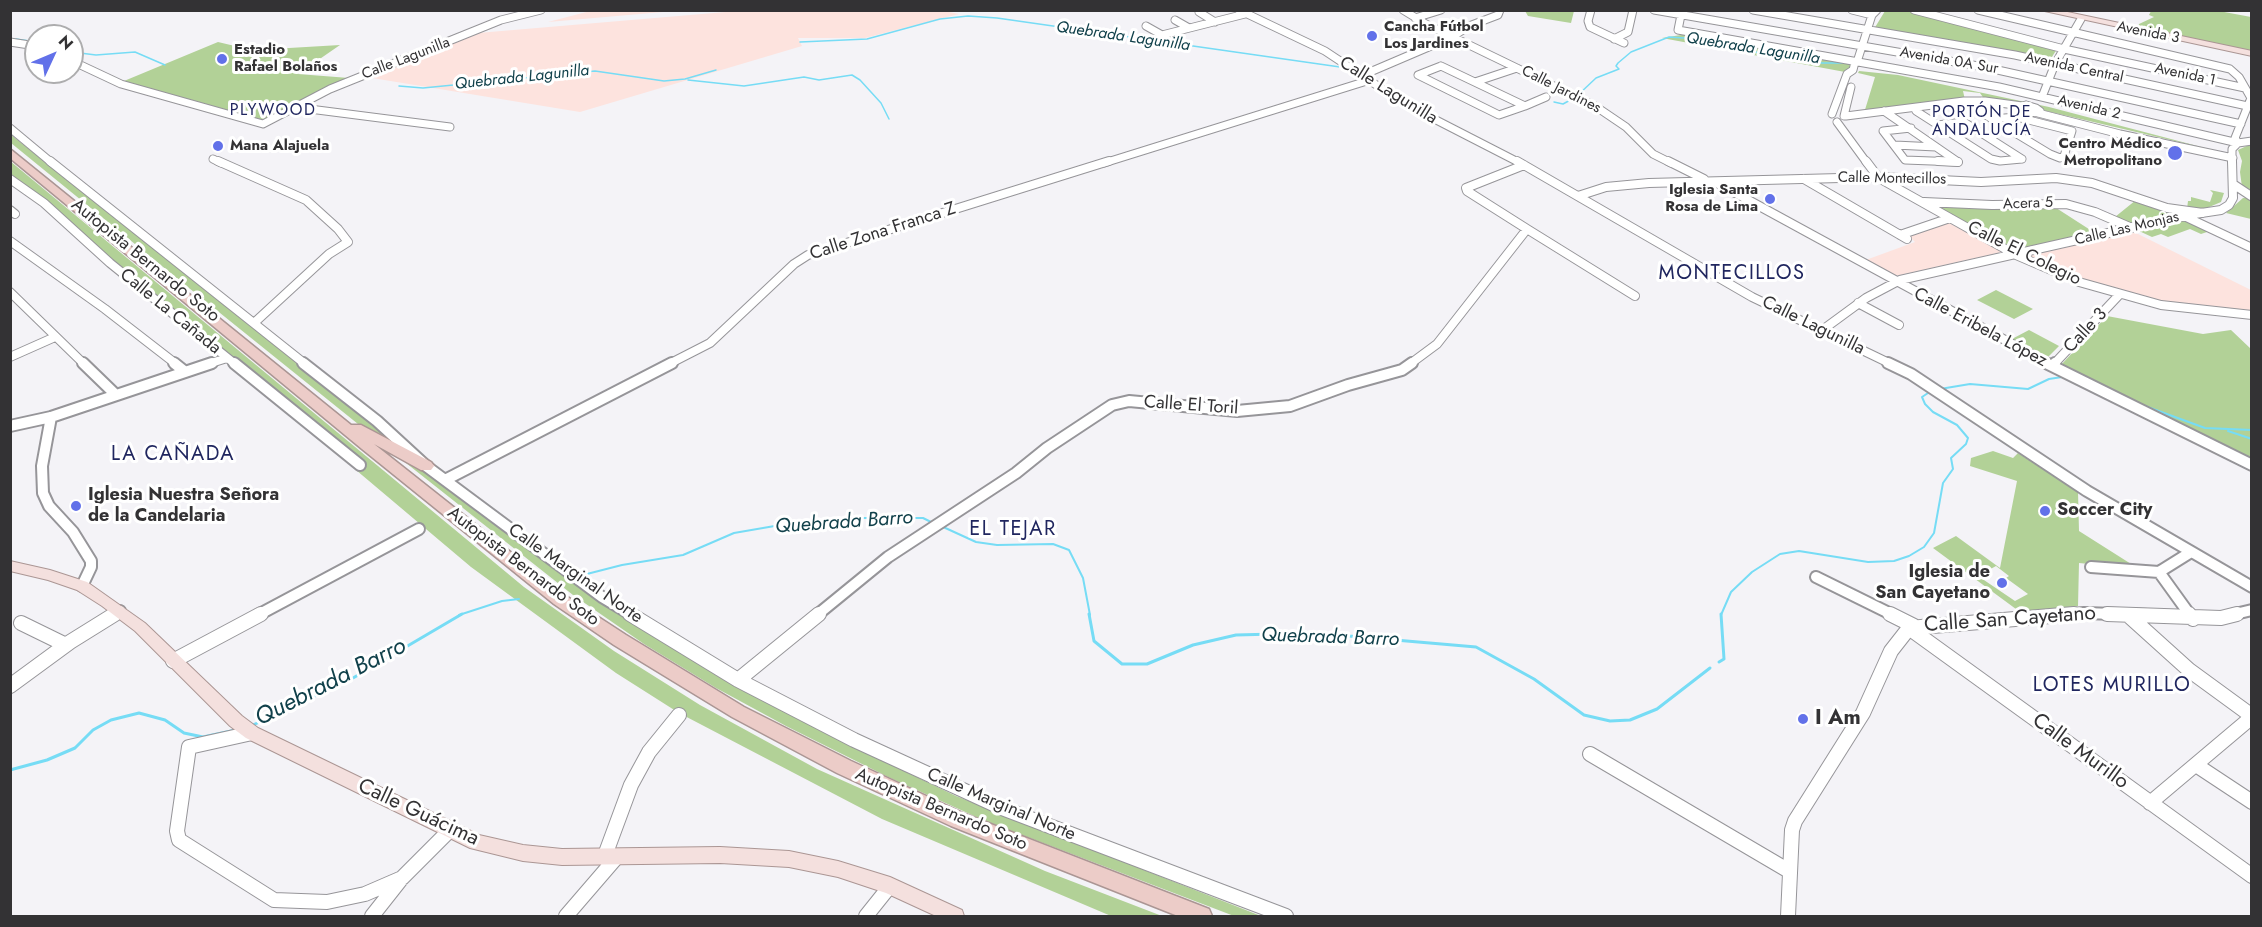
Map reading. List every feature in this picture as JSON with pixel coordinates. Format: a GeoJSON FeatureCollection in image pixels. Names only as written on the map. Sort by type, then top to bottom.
{"type":"FeatureCollection","features":[{"type":"Feature","properties":{"kind":"highway","name":"Autopista Bernardo Soto"},"geometry":{"type":"LineString","coordinates":[[10,152],[560,600],[620,640],[738,712],[844,767],[958,820],[1202,916]]}},
{"type":"Feature","properties":{"kind":"highway"},"geometry":{"type":"LineString","coordinates":[[330,414],[426,466]]}},
{"type":"Feature","properties":{"kind":"main road","name":"Avenida 3"},"geometry":{"type":"LineString","coordinates":[[2044,10],[2252,54]]}},
{"type":"Feature","properties":{"kind":"main road","name":"Calle Guácima"},"geometry":{"type":"LineString","coordinates":[[10,566],[50,575],[82,586],[140,627],[173,661],[246,728],[449,831],[476,842],[523,852],[614,858],[720,855],[789,859],[838,869],[890,886],[955,916]]}},
{"type":"Feature","properties":{"kind":"street","name":"Calle Lagunilla"},"geometry":{"type":"LineString","coordinates":[[84,67],[121,84],[263,124],[330,89],[501,21],[541,10]]}},
{"type":"Feature","properties":{"kind":"street","name":"Calle Jardines"},"geometry":{"type":"LineString","coordinates":[[1403,10],[1452,37],[1595,106],[1626,127],[1653,154],[1712,181]]}},
{"type":"Feature","properties":{"kind":"street"},"geometry":{"type":"LineString","coordinates":[[1415,18],[1441,10]]}},
{"type":"Feature","properties":{"kind":"street"},"geometry":{"type":"LineString","coordinates":[[1591,10],[1588,21],[1590,27],[1624,44]]}},
{"type":"Feature","properties":{"kind":"street"},"geometry":{"type":"LineString","coordinates":[[1614,39],[1628,32],[1633,10]]}},
{"type":"Feature","properties":{"kind":"street","name":"Avenida 0A Sur"},"geometry":{"type":"LineString","coordinates":[[1654,10],[1682,12],[2048,80],[2239,127],[2252,140]]}},
{"type":"Feature","properties":{"kind":"street","name":"Avenida Central"},"geometry":{"type":"LineString","coordinates":[[1753,10],[2055,64],[2250,107]]}},
{"type":"Feature","properties":{"kind":"street"},"geometry":{"type":"LineString","coordinates":[[1843,118],[1862,45],[1875,13],[1852,10]]}},
{"type":"Feature","properties":{"kind":"street","name":"Avenida 1"},"geometry":{"type":"LineString","coordinates":[[1914,10],[2064,49],[2245,88]]}},
{"type":"Feature","properties":{"kind":"street"},"geometry":{"type":"LineString","coordinates":[[1978,10],[2073,34],[2226,67],[2236,74],[2251,98],[2250,107],[2235,138],[2233,191],[2252,196]]}},
{"type":"Feature","properties":{"kind":"street","name":"Calle Zona Franca Z"},"geometry":{"type":"LineString","coordinates":[[444,480],[710,343],[794,264],[808,255],[1366,78],[1452,37],[1469,26],[1498,15],[1501,11]]}},
{"type":"Feature","properties":{"kind":"street"},"geometry":{"type":"LineString","coordinates":[[1199,12],[1215,22]]}},
{"type":"Feature","properties":{"kind":"street","name":"Calle Lagunilla"},"geometry":{"type":"LineString","coordinates":[[1242,12],[1325,51],[1430,118],[1524,165],[1752,297],[1899,368],[1939,391],[2049,467],[2252,587]]}},
{"type":"Feature","properties":{"kind":"street"},"geometry":{"type":"LineString","coordinates":[[1146,26],[1162,35],[1215,22],[1242,12]]}},
{"type":"Feature","properties":{"kind":"street","name":"Avenida 2"},"geometry":{"type":"LineString","coordinates":[[1682,12],[1678,30],[2042,97],[2234,150],[2252,140]]}},
{"type":"Feature","properties":{"kind":"street"},"geometry":{"type":"LineString","coordinates":[[2042,97],[2055,64],[2081,19]]}},
{"type":"Feature","properties":{"kind":"street"},"geometry":{"type":"LineString","coordinates":[[1175,20],[1189,28]]}},
{"type":"Feature","properties":{"kind":"street"},"geometry":{"type":"LineString","coordinates":[[1525,106],[1443,67],[1418,74],[1420,77],[1501,115],[1525,106],[1546,98]]}},
{"type":"Feature","properties":{"kind":"street"},"geometry":{"type":"LineString","coordinates":[[1474,82],[1516,67]]}},
{"type":"Feature","properties":{"kind":"street"},"geometry":{"type":"LineString","coordinates":[[1843,118],[1973,101],[2021,107]]}},
{"type":"Feature","properties":{"kind":"street"},"geometry":{"type":"LineString","coordinates":[[1972,105],[2029,141],[2036,122]]}},
{"type":"Feature","properties":{"kind":"street"},"geometry":{"type":"LineString","coordinates":[[1887,113],[1918,111],[1940,106],[2031,106],[2039,112],[2074,124],[2213,153],[2234,150]]}},
{"type":"Feature","properties":{"kind":"street"},"geometry":{"type":"LineString","coordinates":[[294,107],[450,127]]}},
{"type":"Feature","properties":{"kind":"street"},"geometry":{"type":"LineString","coordinates":[[1918,111],[1995,160],[2022,159],[1964,122],[1939,124]]}},
{"type":"Feature","properties":{"kind":"street"},"geometry":{"type":"LineString","coordinates":[[1887,113],[1911,129],[1938,147],[1958,162],[1905,160],[1883,131],[1911,129]]}},
{"type":"Feature","properties":{"kind":"street"},"geometry":{"type":"LineString","coordinates":[[1994,118],[2011,117],[2036,122],[2074,124]]}},
{"type":"Feature","properties":{"kind":"street"},"geometry":{"type":"LineString","coordinates":[[1843,118],[1880,177]]}},
{"type":"Feature","properties":{"kind":"street","name":"Avenida 2"},"geometry":{"type":"LineString","coordinates":[[2029,141],[2060,158],[2064,156],[2074,124]]}},
{"type":"Feature","properties":{"kind":"street","name":"Calle Marginal Norte"},"geometry":{"type":"LineString","coordinates":[[10,128],[81,187],[377,421],[426,466],[602,597],[738,680],[854,740],[1002,808],[1286,916]]}},
{"type":"Feature","properties":{"kind":"street"},"geometry":{"type":"LineString","coordinates":[[1895,145],[1938,147]]}},
{"type":"Feature","properties":{"kind":"street"},"geometry":{"type":"LineString","coordinates":[[2213,153],[2233,168]]}},
{"type":"Feature","properties":{"kind":"street"},"geometry":{"type":"LineString","coordinates":[[213,159],[306,200],[338,229],[348,242],[329,254],[254,322]]}},
{"type":"Feature","properties":{"kind":"street"},"geometry":{"type":"LineString","coordinates":[[1524,165],[1468,186],[1465,190],[1635,296]]}},
{"type":"Feature","properties":{"kind":"street","name":"Calle Montecillos"},"geometry":{"type":"LineString","coordinates":[[1578,196],[1606,187],[1712,181],[1880,177],[1981,182],[2064,178],[2092,183],[2172,209],[2203,213]]}},
{"type":"Feature","properties":{"kind":"street","name":"Calle El Colegio"},"geometry":{"type":"LineString","coordinates":[[1880,177],[2016,255],[2060,275],[2119,295],[2182,308],[2252,315]]}},
{"type":"Feature","properties":{"kind":"street","name":"Calle La Cañada"},"geometry":{"type":"LineString","coordinates":[[10,178],[227,358]]}},
{"type":"Feature","properties":{"kind":"street"},"geometry":{"type":"LineString","coordinates":[[1803,179],[1904,237],[1950,218]]}},
{"type":"Feature","properties":{"kind":"street","name":"Calle Eribela López"},"geometry":{"type":"LineString","coordinates":[[1712,181],[1776,213],[1895,282],[2052,366],[2252,465]]}},
{"type":"Feature","properties":{"kind":"street","name":"Calle Las Monjas"},"geometry":{"type":"LineString","coordinates":[[1821,331],[1858,303],[1895,282],[2179,216],[2224,208],[2233,191]]}},
{"type":"Feature","properties":{"kind":"street","name":"Acera 5"},"geometry":{"type":"LineString","coordinates":[[1919,201],[1992,205],[2066,204],[2094,212],[2132,228]]}},
{"type":"Feature","properties":{"kind":"street"},"geometry":{"type":"LineString","coordinates":[[2147,202],[2252,248]]}},
{"type":"Feature","properties":{"kind":"street","name":"Calle El Toril"},"geometry":{"type":"LineString","coordinates":[[738,680],[888,557],[1016,473],[1047,448],[1112,405],[1129,401],[1237,411],[1290,406],[1348,385],[1402,370],[1437,344],[1527,229]]}},
{"type":"Feature","properties":{"kind":"street"},"geometry":{"type":"LineString","coordinates":[[10,241],[105,309],[184,371]]}},
{"type":"Feature","properties":{"kind":"street"},"geometry":{"type":"LineString","coordinates":[[10,292],[116,393]]}},
{"type":"Feature","properties":{"kind":"street","name":"Calle 3"},"geometry":{"type":"LineString","coordinates":[[2052,366],[2119,295]]}},
{"type":"Feature","properties":{"kind":"street"},"geometry":{"type":"LineString","coordinates":[[1858,303],[1899,326]]}},
{"type":"Feature","properties":{"kind":"street"},"geometry":{"type":"LineString","coordinates":[[10,357],[55,337]]}},
{"type":"Feature","properties":{"kind":"street"},"geometry":{"type":"LineString","coordinates":[[227,358],[360,465]]}},
{"type":"Feature","properties":{"kind":"street","name":"Calle La Cañada"},"geometry":{"type":"LineString","coordinates":[[10,426],[51,417],[116,393],[227,358]]}},
{"type":"Feature","properties":{"kind":"street"},"geometry":{"type":"LineString","coordinates":[[51,417],[42,466],[43,493],[49,506],[73,532],[91,561],[91,567],[82,586]]}},
{"type":"Feature","properties":{"kind":"street"},"geometry":{"type":"LineString","coordinates":[[173,661],[419,530]]}},
{"type":"Feature","properties":{"kind":"street"},"geometry":{"type":"LineString","coordinates":[[2091,567],[2159,572],[2191,552]]}},
{"type":"Feature","properties":{"kind":"street"},"geometry":{"type":"LineString","coordinates":[[2159,572],[2193,619]]}},
{"type":"Feature","properties":{"kind":"street","name":"Calle Murillo"},"geometry":{"type":"LineString","coordinates":[[1816,577],[1912,627],[2252,876]]}},
{"type":"Feature","properties":{"kind":"street"},"geometry":{"type":"LineString","coordinates":[[10,686],[117,609]]}},
{"type":"Feature","properties":{"kind":"street","name":"Calle San Cayetano"},"geometry":{"type":"LineString","coordinates":[[1788,916],[1792,830],[1795,821],[1858,722],[1891,651],[1912,627],[2062,614],[2222,618],[2252,610]]}},
{"type":"Feature","properties":{"kind":"street"},"geometry":{"type":"LineString","coordinates":[[2128,615],[2189,670],[2252,716],[2150,803]]}},
{"type":"Feature","properties":{"kind":"street"},"geometry":{"type":"LineString","coordinates":[[21,623],[68,644]]}},
{"type":"Feature","properties":{"kind":"street"},"geometry":{"type":"LineString","coordinates":[[566,916],[614,858],[631,785],[649,752],[679,716]]}},
{"type":"Feature","properties":{"kind":"street"},"geometry":{"type":"LineString","coordinates":[[246,728],[189,747],[177,831],[179,840],[274,900],[327,902],[365,894],[402,878]]}},
{"type":"Feature","properties":{"kind":"street"},"geometry":{"type":"LineString","coordinates":[[1590,754],[1789,871]]}},
{"type":"Feature","properties":{"kind":"street"},"geometry":{"type":"LineString","coordinates":[[2196,765],[2252,802]]}},
{"type":"Feature","properties":{"kind":"street"},"geometry":{"type":"LineString","coordinates":[[372,916],[402,878],[449,831]]}},
{"type":"Feature","properties":{"kind":"street"},"geometry":{"type":"LineString","coordinates":[[866,916],[890,886]]}},
{"type":"Feature","properties":{"kind":"shaded area"},"geometry":{"type":"Polygon","coordinates":[[[594,10],[663,10],[663,12],[548,22],[594,10]]]}},
{"type":"Feature","properties":{"kind":"shaded area"},"geometry":{"type":"Polygon","coordinates":[[[749,10],[939,10],[959,14],[865,38],[798,38],[802,46],[580,112],[366,77],[478,33],[749,10]]]}},
{"type":"Feature","properties":{"kind":"shaded area"},"geometry":{"type":"Polygon","coordinates":[[[1949,223],[2002,252],[1891,277],[1863,261],[1915,242],[1909,236],[1949,223]]]}},
{"type":"Feature","properties":{"kind":"shaded area"},"geometry":{"type":"Polygon","coordinates":[[[2134,232],[2251,290],[2251,310],[2198,308],[2142,297],[2080,280],[2028,256],[2134,232]]]}},
{"type":"Feature","properties":{"kind":"green space"},"geometry":{"type":"Polygon","coordinates":[[[1525,11],[1574,11],[1571,23],[1528,16],[1525,11]]]}},
{"type":"Feature","properties":{"kind":"green space"},"geometry":{"type":"Polygon","coordinates":[[[1885,11],[1906,11],[2057,49],[2050,60],[1874,29],[1885,11]]]}},
{"type":"Feature","properties":{"kind":"green space"},"geometry":{"type":"Polygon","coordinates":[[[2151,11],[2219,11],[2251,17],[2251,51],[2138,28],[2139,24],[2154,17],[2149,15],[2151,11]]]}},
{"type":"Feature","properties":{"kind":"green space"},"geometry":{"type":"Polygon","coordinates":[[[1687,34],[1852,63],[1850,69],[1845,72],[1662,38],[1687,34]]]}},
{"type":"Feature","properties":{"kind":"green space"},"geometry":{"type":"Polygon","coordinates":[[[218,42],[239,47],[272,49],[340,45],[298,74],[349,78],[263,120],[124,81],[218,42]]]}},
{"type":"Feature","properties":{"kind":"green space"},"geometry":{"type":"Polygon","coordinates":[[[1859,71],[1898,75],[2049,107],[2209,149],[2042,110],[1985,100],[1980,93],[1963,91],[1965,100],[1864,113],[1875,77],[1858,73],[1859,71]]]}},
{"type":"Feature","properties":{"kind":"green space"},"geometry":{"type":"Polygon","coordinates":[[[10,134],[336,392],[397,444],[358,424],[11,143],[10,134]]]}},
{"type":"Feature","properties":{"kind":"green space"},"geometry":{"type":"Polygon","coordinates":[[[2251,144],[2251,193],[2242,187],[2240,172],[2242,161],[2238,150],[2251,144]]]}},
{"type":"Feature","properties":{"kind":"green space"},"geometry":{"type":"Polygon","coordinates":[[[10,161],[524,587],[614,651],[700,705],[817,769],[1045,871],[1162,916],[1111,916],[882,819],[679,713],[616,673],[471,567],[356,470],[364,466],[11,176],[10,161]]]}},
{"type":"Feature","properties":{"kind":"green space"},"geometry":{"type":"Polygon","coordinates":[[[2210,190],[2224,193],[2221,202],[2207,208],[2187,209],[2191,197],[2210,202],[2213,193],[2210,190]]]}},
{"type":"Feature","properties":{"kind":"green space"},"geometry":{"type":"Polygon","coordinates":[[[2243,198],[2251,198],[2251,219],[2226,213],[2243,198]]]}},
{"type":"Feature","properties":{"kind":"green space"},"geometry":{"type":"Polygon","coordinates":[[[2136,200],[2172,214],[2131,223],[2115,217],[2136,200]]]}},
{"type":"Feature","properties":{"kind":"green space"},"geometry":{"type":"Polygon","coordinates":[[[1929,203],[2050,204],[2095,233],[2016,252],[1929,203]]]}},
{"type":"Feature","properties":{"kind":"green space"},"geometry":{"type":"Polygon","coordinates":[[[2186,220],[2210,231],[2201,234],[2190,229],[2168,237],[2161,234],[2152,237],[2139,231],[2186,220]]]}},
{"type":"Feature","properties":{"kind":"green space"},"geometry":{"type":"Polygon","coordinates":[[[1996,290],[2033,309],[2014,319],[1977,300],[1996,290]]]}},
{"type":"Feature","properties":{"kind":"green space"},"geometry":{"type":"Polygon","coordinates":[[[2107,316],[2203,334],[2231,330],[2251,349],[2251,462],[2060,366],[2107,316]]]}},
{"type":"Feature","properties":{"kind":"green space"},"geometry":{"type":"Polygon","coordinates":[[[2029,330],[2059,346],[2047,358],[2010,340],[2029,330]]]}},
{"type":"Feature","properties":{"kind":"green space"},"geometry":{"type":"Polygon","coordinates":[[[387,448],[424,467],[524,544],[842,741],[956,796],[1261,916],[1234,916],[983,820],[888,777],[786,726],[716,688],[644,644],[573,595],[387,448]]]}},
{"type":"Feature","properties":{"kind":"green space","name":"Soccer City"},"geometry":{"type":"Polygon","coordinates":[[[1993,451],[2013,458],[2018,453],[2078,492],[2079,531],[2139,569],[2079,563],[2078,606],[2020,612],[1933,548],[1956,536],[2000,568],[2017,481],[1970,466],[1971,458],[1993,451]],[[1996,566],[1978,576],[2015,601],[2028,594],[2006,578],[2009,576],[1996,566]]]}},
{"type":"Feature","properties":{"kind":"waterway","name":"Quebrada Lagunilla"},"geometry":{"type":"LineString","coordinates":[[800,42],[867,39],[940,19],[968,16],[997,18],[1340,67]]}},
{"type":"Feature","properties":{"kind":"waterway","name":"Quebrada Lagunilla"},"geometry":{"type":"LineString","coordinates":[[1578,95],[1596,78],[1619,69],[1616,66],[1618,63],[1631,52],[1669,37],[1700,39],[1749,51],[1822,63],[1843,63]]}},
{"type":"Feature","properties":{"kind":"waterway"},"geometry":{"type":"LineString","coordinates":[[16,39],[24,40]]}},
{"type":"Feature","properties":{"kind":"waterway"},"geometry":{"type":"LineString","coordinates":[[84,54],[96,55],[135,52],[165,65]]}},
{"type":"Feature","properties":{"kind":"waterway","name":"Quebrada Lagunilla"},"geometry":{"type":"LineString","coordinates":[[399,86],[423,88],[595,71],[664,81],[685,79],[716,70]]}},
{"type":"Feature","properties":{"kind":"waterway"},"geometry":{"type":"LineString","coordinates":[[688,80],[744,86],[804,77],[819,80],[852,75],[860,80],[881,103],[889,119]]}},
{"type":"Feature","properties":{"kind":"waterway","name":"Quebrada Lagunilla"},"geometry":{"type":"LineString","coordinates":[[1554,102],[1563,104],[1574,98]]}},
{"type":"Feature","properties":{"kind":"waterway","name":"Quebrada Barro"},"geometry":{"type":"LineString","coordinates":[[1940,389],[1970,384],[2028,389],[2049,379],[2062,377]]}},
{"type":"Feature","properties":{"kind":"waterway","name":"Quebrada Barro"},"geometry":{"type":"LineString","coordinates":[[1721,615],[1731,592],[1752,572],[1780,554],[1799,551],[1868,562],[1894,561],[1909,556],[1924,547],[1934,533],[1943,483],[1953,469],[1951,458],[1966,444],[1968,438],[1957,425],[1933,412],[1925,404],[1922,397],[1931,391]]}},
{"type":"Feature","properties":{"kind":"waterway","name":"Quebrada Barro"},"geometry":{"type":"LineString","coordinates":[[2145,406],[2205,428],[2252,430]]}},
{"type":"Feature","properties":{"kind":"waterway"},"geometry":{"type":"LineString","coordinates":[[2228,431],[2252,439]]}},
{"type":"Feature","properties":{"kind":"waterway","name":"Quebrada Barro"},"geometry":{"type":"LineString","coordinates":[[579,576],[622,565],[683,555],[734,533],[792,523],[859,518],[923,518],[933,523]]}},
{"type":"Feature","properties":{"kind":"waterway","name":"Quebrada Barro"},"geometry":{"type":"LineString","coordinates":[[941,526],[976,542],[997,545],[1053,544],[1069,550],[1083,578],[1090,615]]}},
{"type":"Feature","properties":{"kind":"waterway","name":"Quebrada Barro"},"geometry":{"type":"LineString","coordinates":[[462,614],[502,601],[519,599]]}},
{"type":"Feature","properties":{"kind":"waterway","name":"Quebrada Barro"},"geometry":{"type":"LineString","coordinates":[[253,725],[353,678],[462,614]]}},
{"type":"Feature","properties":{"kind":"waterway","name":"Quebrada Barro"},"geometry":{"type":"LineString","coordinates":[[1089,614],[1094,641],[1122,664],[1147,664],[1193,645],[1236,635],[1314,633],[1476,647],[1534,679],[1584,715],[1610,721],[1630,720],[1657,709],[1710,668]]}},
{"type":"Feature","properties":{"kind":"waterway","name":"Quebrada Barro"},"geometry":{"type":"LineString","coordinates":[[1719,662],[1724,659],[1721,615]]}},
{"type":"Feature","properties":{"kind":"waterway","name":"Quebrada Barro"},"geometry":{"type":"LineString","coordinates":[[10,770],[47,760],[75,748],[93,730],[111,720],[139,713],[165,720],[184,733],[203,737],[236,730]]}},
{"type":"Feature","properties":{"kind":"place","name":"Cancha Fútbol Los Jardines"},"geometry":{"type":"Point","coordinates":[1372,36]}},
{"type":"Feature","properties":{"kind":"place","name":"Estadio Rafael Bolaños"},"geometry":{"type":"Point","coordinates":[222,59]}},
{"type":"Feature","properties":{"kind":"place","name":"Mana Alajuela"},"geometry":{"type":"Point","coordinates":[218,146]}},
{"type":"Feature","properties":{"kind":"place","name":"Centro Médico Metropolitano"},"geometry":{"type":"Point","coordinates":[2175,153]}},
{"type":"Feature","properties":{"kind":"place","name":"Iglesia Santa Rosa de Lima"},"geometry":{"type":"Point","coordinates":[1770,199]}},
{"type":"Feature","properties":{"kind":"place","name":"Iglesia Nuestra Señora de la Candelaria"},"geometry":{"type":"Point","coordinates":[76,506]}},
{"type":"Feature","properties":{"kind":"place","name":"Soccer City"},"geometry":{"type":"Point","coordinates":[2045,511]}},
{"type":"Feature","properties":{"kind":"place","name":"Iglesia de San Cayetano"},"geometry":{"type":"Point","coordinates":[2002,583]}},
{"type":"Feature","properties":{"kind":"place","name":"I Am"},"geometry":{"type":"Point","coordinates":[1803,719]}},
{"type":"Feature","properties":{"kind":"district","name":"PLYWOOD"},"geometry":{"type":"Point","coordinates":[273,111]}},
{"type":"Feature","properties":{"kind":"district","name":"PORTÓN DE ANDALUCÍA"},"geometry":{"type":"Point","coordinates":[1982,122]}},
{"type":"Feature","properties":{"kind":"district","name":"MONTECILLOS"},"geometry":{"type":"Point","coordinates":[1732,274]}},
{"type":"Feature","properties":{"kind":"district","name":"LA CAÑADA"},"geometry":{"type":"Point","coordinates":[173,455]}},
{"type":"Feature","properties":{"kind":"district","name":"EL TEJAR"},"geometry":{"type":"Point","coordinates":[1013,530]}},
{"type":"Feature","properties":{"kind":"district","name":"LOTES MURILLO"},"geometry":{"type":"Point","coordinates":[2112,686]}}]}
